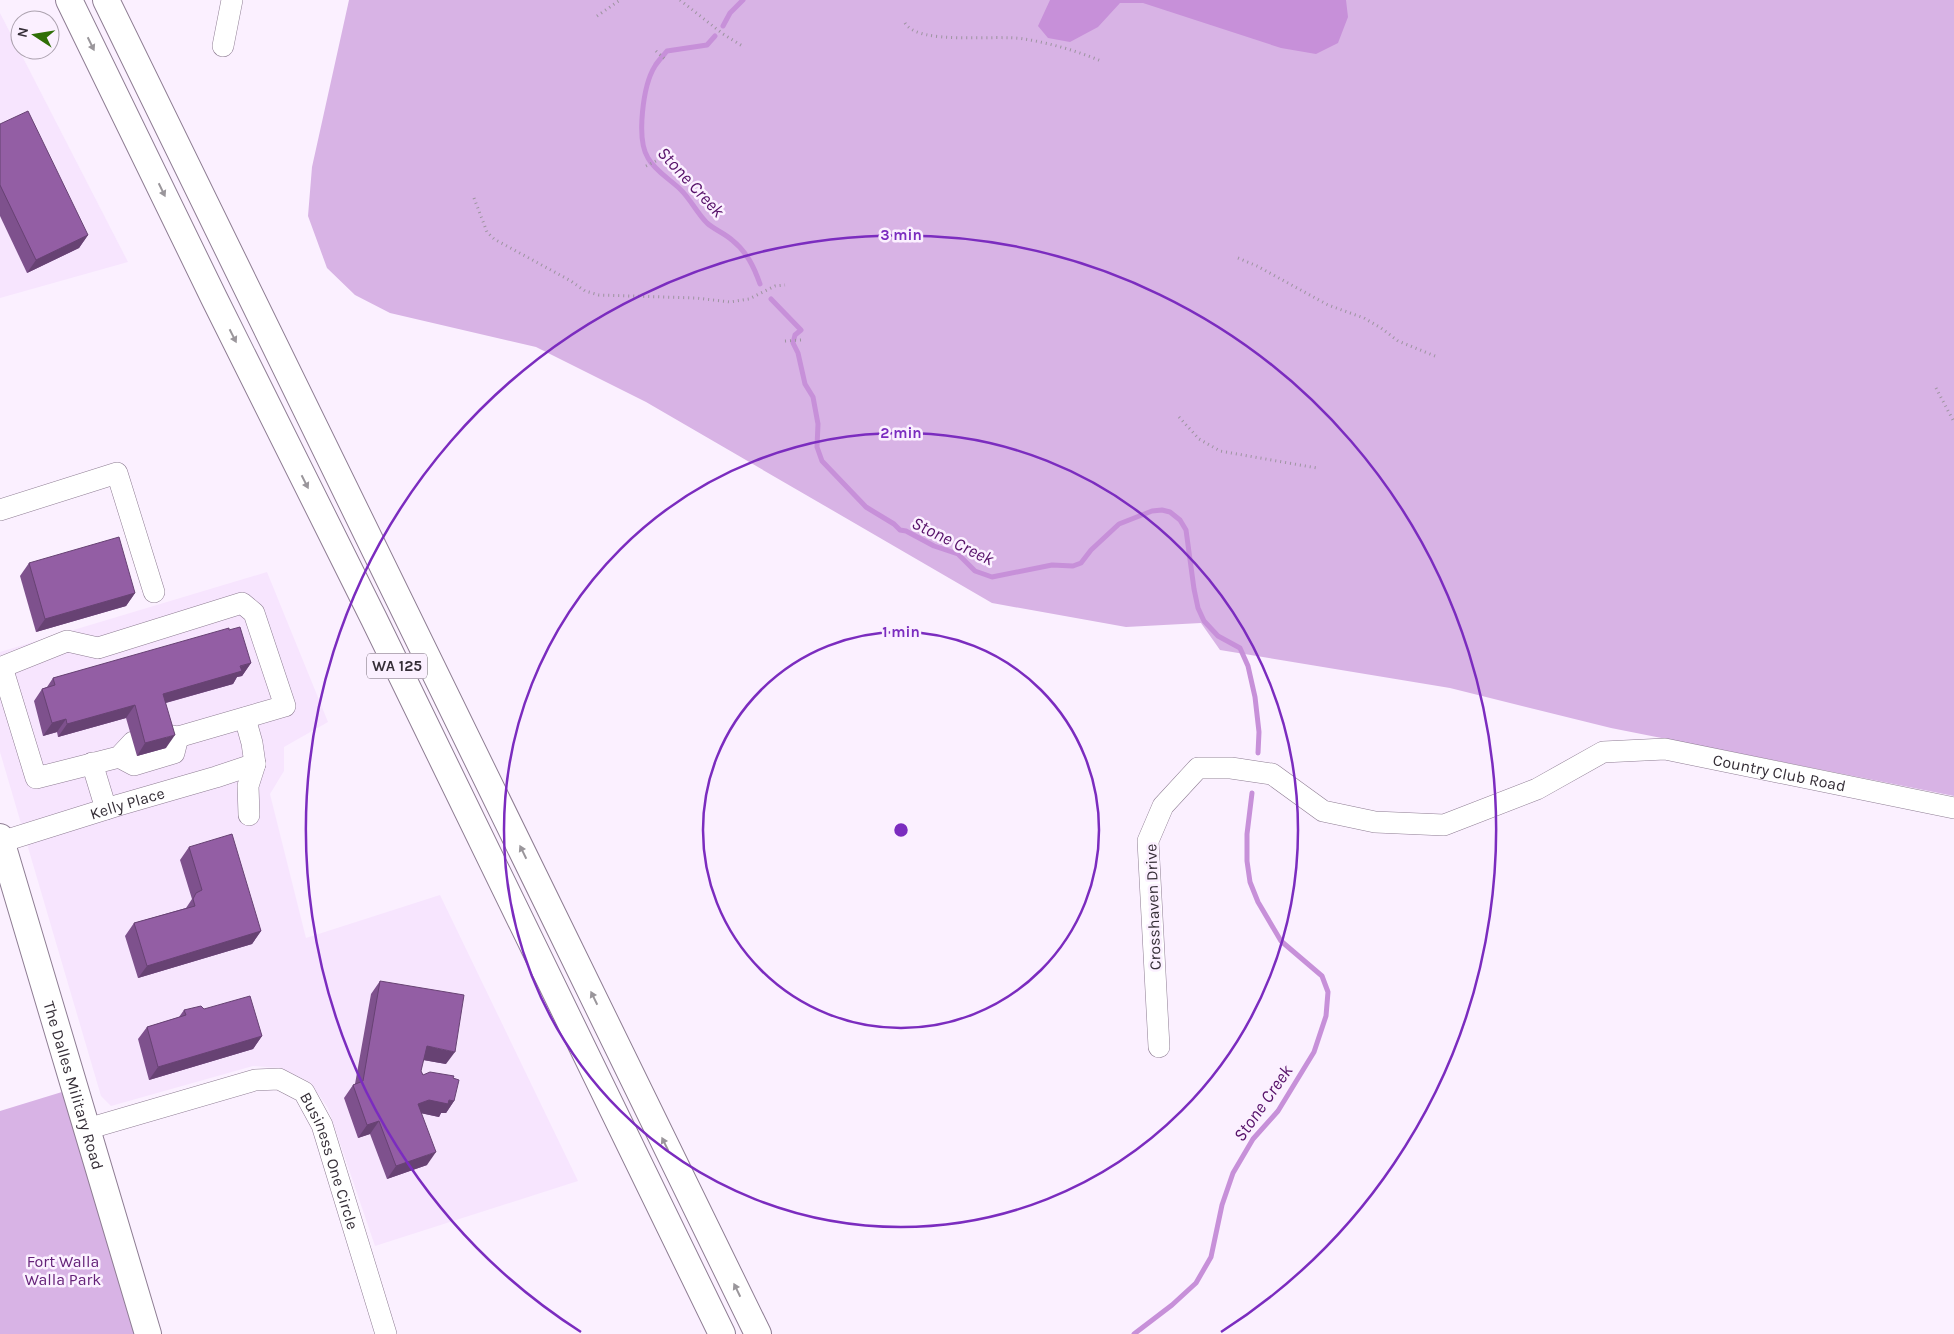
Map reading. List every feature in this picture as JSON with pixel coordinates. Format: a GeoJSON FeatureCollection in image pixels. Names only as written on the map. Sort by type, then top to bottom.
{"type":"FeatureCollection","features":[{"type":"Feature","properties":{"kind":"main road","name":"WA 125"},"geometry":{"type":"LineString","coordinates":[[70,0],[214,298],[374,618],[722,1334]]}},
{"type":"Feature","properties":{"kind":"main road","name":"WA 125"},"geometry":{"type":"LineString","coordinates":[[106,0],[758,1334]]}},
{"type":"Feature","properties":{"kind":"main road","name":"The Dalles Military Road"},"geometry":{"type":"LineString","coordinates":[[1,839],[148,1334]]}},
{"type":"Feature","properties":{"kind":"street"},"geometry":{"type":"LineString","coordinates":[[223,46],[232,0]]}},
{"type":"Feature","properties":{"kind":"street"},"geometry":{"type":"LineString","coordinates":[[0,510],[118,473],[154,592]]}},
{"type":"Feature","properties":{"kind":"street"},"geometry":{"type":"LineString","coordinates":[[242,603],[254,613],[285,706],[245,718],[170,736],[174,753],[134,765],[126,750],[92,763],[36,778],[2,666],[67,641],[98,648],[242,603]]}},
{"type":"Feature","properties":{"kind":"street"},"geometry":{"type":"LineString","coordinates":[[245,718],[252,743],[255,764],[248,786],[248,815]]}},
{"type":"Feature","properties":{"kind":"street","name":"Country Club Road"},"geometry":{"type":"LineString","coordinates":[[1603,752],[1666,749],[1954,808]]}},
{"type":"Feature","properties":{"kind":"street","name":"Crosshaven Drive"},"geometry":{"type":"LineString","coordinates":[[1159,1046],[1148,841],[1163,806],[1198,768],[1231,768],[1272,774],[1323,811],[1375,822],[1444,825],[1537,789],[1603,752]]}},
{"type":"Feature","properties":{"kind":"street"},"geometry":{"type":"LineString","coordinates":[[92,763],[106,809]]}},
{"type":"Feature","properties":{"kind":"street","name":"Kelly Place"},"geometry":{"type":"LineString","coordinates":[[1,839],[255,764]]}},
{"type":"Feature","properties":{"kind":"street","name":"Business One Circle"},"geometry":{"type":"LineString","coordinates":[[87,1129],[255,1080],[279,1079],[304,1092],[322,1125],[386,1334]]}},
{"type":"Feature","properties":{"kind":"path"},"geometry":{"type":"LineString","coordinates":[[597,16],[620,0]]}},
{"type":"Feature","properties":{"kind":"path"},"geometry":{"type":"LineString","coordinates":[[680,0],[723,34],[744,47]]}},
{"type":"Feature","properties":{"kind":"path"},"geometry":{"type":"LineString","coordinates":[[905,23],[914,32],[928,36],[942,38],[1018,38],[1065,48],[1101,62]]}},
{"type":"Feature","properties":{"kind":"path"},"geometry":{"type":"LineString","coordinates":[[656,52],[666,60]]}},
{"type":"Feature","properties":{"kind":"path"},"geometry":{"type":"LineString","coordinates":[[646,166],[656,160]]}},
{"type":"Feature","properties":{"kind":"path"},"geometry":{"type":"LineString","coordinates":[[474,198],[487,232],[494,239],[571,280],[586,291],[599,294],[696,298],[730,302],[749,299],[775,286],[785,285]]}},
{"type":"Feature","properties":{"kind":"path"},"geometry":{"type":"LineString","coordinates":[[1238,258],[1257,266],[1328,305],[1364,318],[1406,345],[1435,356]]}},
{"type":"Feature","properties":{"kind":"path"},"geometry":{"type":"LineString","coordinates":[[786,341],[801,340]]}},
{"type":"Feature","properties":{"kind":"path"},"geometry":{"type":"LineString","coordinates":[[1936,388],[1954,422]]}},
{"type":"Feature","properties":{"kind":"path"},"geometry":{"type":"LineString","coordinates":[[1179,417],[1199,439],[1220,451],[1318,468]]}},
{"type":"Feature","properties":{"kind":"shaded area"},"geometry":{"type":"Polygon","coordinates":[[[1050,0],[1346,0],[1348,17],[1338,43],[1316,54],[1281,48],[1143,3],[1120,3],[1098,27],[1070,42],[1048,38],[1038,26],[1050,0]]]}},
{"type":"Feature","properties":{"kind":"shaded area"},"geometry":{"type":"Polygon","coordinates":[[[0,13],[10,32],[10,60],[24,60],[128,262],[0,298],[0,13]]]}},
{"type":"Feature","properties":{"kind":"shaded area"},"geometry":{"type":"Polygon","coordinates":[[[267,572],[328,722],[284,747],[284,771],[270,794],[306,938],[440,895],[578,1181],[375,1246],[328,1108],[310,1082],[280,1068],[253,1066],[111,1106],[101,1096],[0,752],[0,652],[267,572]]]}},
{"type":"Feature","properties":{"kind":"green space"},"geometry":{"type":"Polygon","coordinates":[[[349,0],[1954,0],[1954,796],[1611,728],[1450,688],[1220,650],[1201,623],[1126,627],[992,603],[646,402],[536,347],[390,313],[355,295],[327,268],[308,216],[312,167],[349,0]]]}},
{"type":"Feature","properties":{"kind":"green space","name":"Fort Walla Walla Park"},"geometry":{"type":"Polygon","coordinates":[[[75,1088],[148,1334],[0,1334],[0,1111],[75,1088]]]}},
{"type":"Feature","properties":{"kind":"building"},"geometry":{"type":"Polygon","coordinates":[[[28,111],[88,235],[36,260],[0,185],[0,124],[28,111]]]}},
{"type":"Feature","properties":{"kind":"building"},"geometry":{"type":"Polygon","coordinates":[[[119,537],[135,593],[45,619],[29,563],[119,537]]]}},
{"type":"Feature","properties":{"kind":"building"},"geometry":{"type":"Polygon","coordinates":[[[240,627],[251,663],[240,666],[242,671],[163,694],[175,735],[145,743],[135,705],[67,724],[66,719],[52,723],[42,689],[55,685],[53,678],[229,628],[229,630],[240,627]]]}},
{"type":"Feature","properties":{"kind":"building"},"geometry":{"type":"Polygon","coordinates":[[[232,834],[261,931],[147,966],[134,923],[195,906],[193,899],[196,893],[202,890],[189,847],[232,834]]]}},
{"type":"Feature","properties":{"kind":"building"},"geometry":{"type":"Polygon","coordinates":[[[380,981],[464,995],[455,1052],[427,1046],[421,1071],[423,1075],[430,1072],[454,1076],[453,1078],[459,1080],[454,1101],[449,1100],[448,1104],[429,1100],[418,1104],[436,1152],[396,1166],[379,1121],[367,1125],[353,1085],[363,1081],[380,981]]]}},
{"type":"Feature","properties":{"kind":"building"},"geometry":{"type":"Polygon","coordinates":[[[250,996],[262,1036],[158,1067],[147,1027],[186,1015],[184,1010],[201,1006],[204,1009],[250,996]]]}},
{"type":"Feature","properties":{"kind":"waterway","name":"Stone Creek"},"geometry":{"type":"LineString","coordinates":[[723,26],[730,13],[743,0]]}},
{"type":"Feature","properties":{"kind":"waterway","name":"Stone Creek"},"geometry":{"type":"LineString","coordinates":[[715,36],[707,45],[667,51],[656,64],[644,98],[642,138],[644,149],[651,163],[681,190],[707,223],[729,238],[742,250],[760,284]]}},
{"type":"Feature","properties":{"kind":"waterway","name":"Stone Creek"},"geometry":{"type":"LineString","coordinates":[[771,299],[801,330],[795,335],[793,343],[798,353],[805,384],[813,397],[818,424],[817,447],[822,461],[866,507],[894,524],[900,530],[906,531],[934,546],[958,554],[975,571],[992,577],[1052,565],[1073,566],[1081,563],[1091,550],[1119,524],[1152,511],[1162,510],[1170,512],[1180,520],[1186,530],[1194,589],[1198,608],[1204,621],[1218,636],[1240,648],[1248,666],[1255,697],[1259,732],[1258,753]]}},
{"type":"Feature","properties":{"kind":"waterway","name":"Stone Creek"},"geometry":{"type":"LineString","coordinates":[[1134,1334],[1172,1305],[1196,1283],[1211,1257],[1222,1205],[1233,1173],[1253,1139],[1278,1111],[1314,1052],[1326,1016],[1328,992],[1322,976],[1281,941],[1258,902],[1250,882],[1247,861],[1247,834],[1252,793]]}}]}
